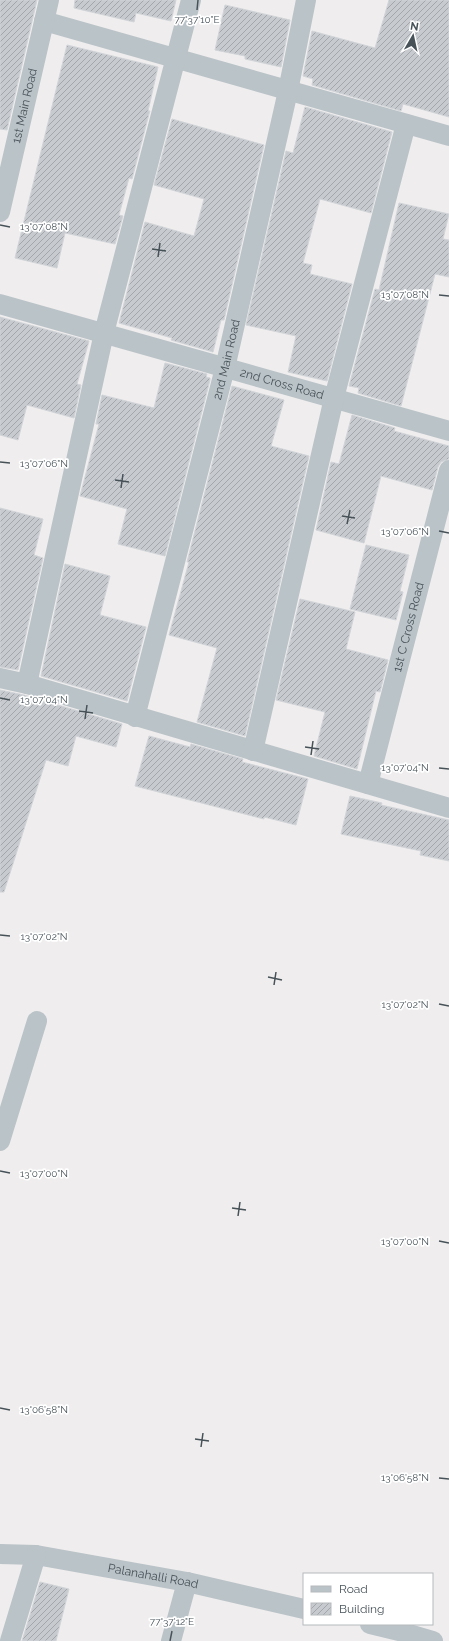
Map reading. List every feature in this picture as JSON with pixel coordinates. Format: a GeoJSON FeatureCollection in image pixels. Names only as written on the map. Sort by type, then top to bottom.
{"type":"FeatureCollection","features":[{"type":"Feature","properties":{"kind":"street","name":"1st Main Road"},"geometry":{"type":"LineString","coordinates":[[0,212],[49,0]]}},
{"type":"Feature","properties":{"kind":"street"},"geometry":{"type":"LineString","coordinates":[[27,684],[104,334],[191,0]]}},
{"type":"Feature","properties":{"kind":"street","name":"2nd Main Road"},"geometry":{"type":"LineString","coordinates":[[135,717],[225,368],[288,91],[306,0]]}},
{"type":"Feature","properties":{"kind":"street"},"geometry":{"type":"LineString","coordinates":[[44,21],[449,136]]}},
{"type":"Feature","properties":{"kind":"street"},"geometry":{"type":"LineString","coordinates":[[253,751],[334,398],[406,124]]}},
{"type":"Feature","properties":{"kind":"street","name":"2nd Cross Road"},"geometry":{"type":"LineString","coordinates":[[0,304],[449,431]]}},
{"type":"Feature","properties":{"kind":"street","name":"1st C Cross Road"},"geometry":{"type":"LineString","coordinates":[[368,784],[449,470]]}},
{"type":"Feature","properties":{"kind":"street"},"geometry":{"type":"LineString","coordinates":[[0,678],[27,684],[135,717],[449,808]]}},
{"type":"Feature","properties":{"kind":"street"},"geometry":{"type":"LineString","coordinates":[[0,1141],[37,1021]]}},
{"type":"Feature","properties":{"kind":"street","name":"Palanahalli Road"},"geometry":{"type":"LineString","coordinates":[[0,1554],[36,1555],[187,1582],[303,1609]]}},
{"type":"Feature","properties":{"kind":"street"},"geometry":{"type":"LineString","coordinates":[[10,1641],[36,1555]]}},
{"type":"Feature","properties":{"kind":"street"},"geometry":{"type":"LineString","coordinates":[[171,1641],[187,1582]]}},
{"type":"Feature","properties":{"kind":"street"},"geometry":{"type":"LineString","coordinates":[[372,1625],[398,1636],[433,1641]]}},
{"type":"Feature","properties":{"kind":"building"},"geometry":{"type":"Polygon","coordinates":[[[0,0],[37,0],[7,130],[0,129],[0,0]]]}},
{"type":"Feature","properties":{"kind":"building"},"geometry":{"type":"Polygon","coordinates":[[[75,0],[176,0],[171,21],[136,13],[134,22],[74,8],[75,0]]]}},
{"type":"Feature","properties":{"kind":"building"},"geometry":{"type":"Polygon","coordinates":[[[389,0],[449,0],[449,117],[403,104],[401,111],[312,85],[313,79],[303,76],[312,31],[375,48],[389,0]]]}},
{"type":"Feature","properties":{"kind":"building"},"geometry":{"type":"Polygon","coordinates":[[[225,5],[290,20],[281,67],[245,59],[245,56],[215,50],[225,5]]]}},
{"type":"Feature","properties":{"kind":"building"},"geometry":{"type":"Polygon","coordinates":[[[67,45],[158,67],[148,111],[150,111],[132,179],[129,178],[119,215],[123,216],[115,244],[65,233],[57,268],[15,258],[67,45]]]}},
{"type":"Feature","properties":{"kind":"building"},"geometry":{"type":"Polygon","coordinates":[[[305,107],[392,132],[371,213],[320,199],[303,263],[312,265],[310,274],[352,284],[327,381],[288,372],[296,336],[246,325],[286,151],[293,153],[305,107]]]}},
{"type":"Feature","properties":{"kind":"building"},"geometry":{"type":"Polygon","coordinates":[[[172,119],[264,145],[224,320],[221,320],[213,352],[171,340],[172,338],[119,323],[145,222],[194,236],[204,199],[154,185],[172,119]]]}},
{"type":"Feature","properties":{"kind":"building"},"geometry":{"type":"Polygon","coordinates":[[[399,203],[449,214],[443,239],[449,240],[449,277],[435,274],[401,406],[358,393],[359,388],[349,386],[375,289],[379,290],[399,203]]]}},
{"type":"Feature","properties":{"kind":"building"},"geometry":{"type":"Polygon","coordinates":[[[0,317],[89,341],[77,384],[81,385],[74,418],[27,405],[18,440],[0,435],[0,317]]]}},
{"type":"Feature","properties":{"kind":"building"},"geometry":{"type":"Polygon","coordinates":[[[165,363],[207,374],[206,377],[210,378],[210,380],[165,556],[118,544],[127,509],[80,496],[99,424],[96,424],[102,395],[154,408],[165,363]]]}},
{"type":"Feature","properties":{"kind":"building"},"geometry":{"type":"Polygon","coordinates":[[[232,386],[284,400],[271,446],[309,456],[245,736],[197,722],[217,648],[169,635],[189,562],[187,562],[232,386]]]}},
{"type":"Feature","properties":{"kind":"building"},"geometry":{"type":"Polygon","coordinates":[[[352,415],[395,428],[394,431],[449,446],[449,459],[441,462],[438,467],[432,490],[381,476],[364,543],[316,530],[331,462],[339,464],[352,415]]]}},
{"type":"Feature","properties":{"kind":"building"},"geometry":{"type":"Polygon","coordinates":[[[0,508],[43,519],[34,555],[43,558],[18,670],[0,667],[0,508]]]}},
{"type":"Feature","properties":{"kind":"building"},"geometry":{"type":"Polygon","coordinates":[[[366,545],[409,555],[400,591],[403,592],[396,620],[350,609],[366,545]]]}},
{"type":"Feature","properties":{"kind":"building"},"geometry":{"type":"Polygon","coordinates":[[[65,564],[110,576],[100,615],[146,627],[127,701],[41,676],[65,564]]]}},
{"type":"Feature","properties":{"kind":"building"},"geometry":{"type":"Polygon","coordinates":[[[300,599],[355,612],[346,649],[388,660],[380,692],[376,691],[357,769],[314,756],[325,712],[276,700],[300,599]]]}},
{"type":"Feature","properties":{"kind":"building"},"geometry":{"type":"Polygon","coordinates":[[[0,690],[24,695],[122,724],[116,747],[76,736],[68,766],[46,760],[4,892],[0,892],[0,690]]]}},
{"type":"Feature","properties":{"kind":"building"},"geometry":{"type":"Polygon","coordinates":[[[149,736],[190,747],[191,744],[243,759],[242,762],[308,779],[296,825],[264,817],[264,819],[135,786],[149,736]]]}},
{"type":"Feature","properties":{"kind":"building"},"geometry":{"type":"Polygon","coordinates":[[[350,796],[382,803],[381,805],[449,820],[449,861],[420,855],[421,851],[341,834],[350,796]]]}},
{"type":"Feature","properties":{"kind":"building"},"geometry":{"type":"Polygon","coordinates":[[[40,1582],[69,1589],[56,1641],[22,1641],[40,1582]]]}}]}
